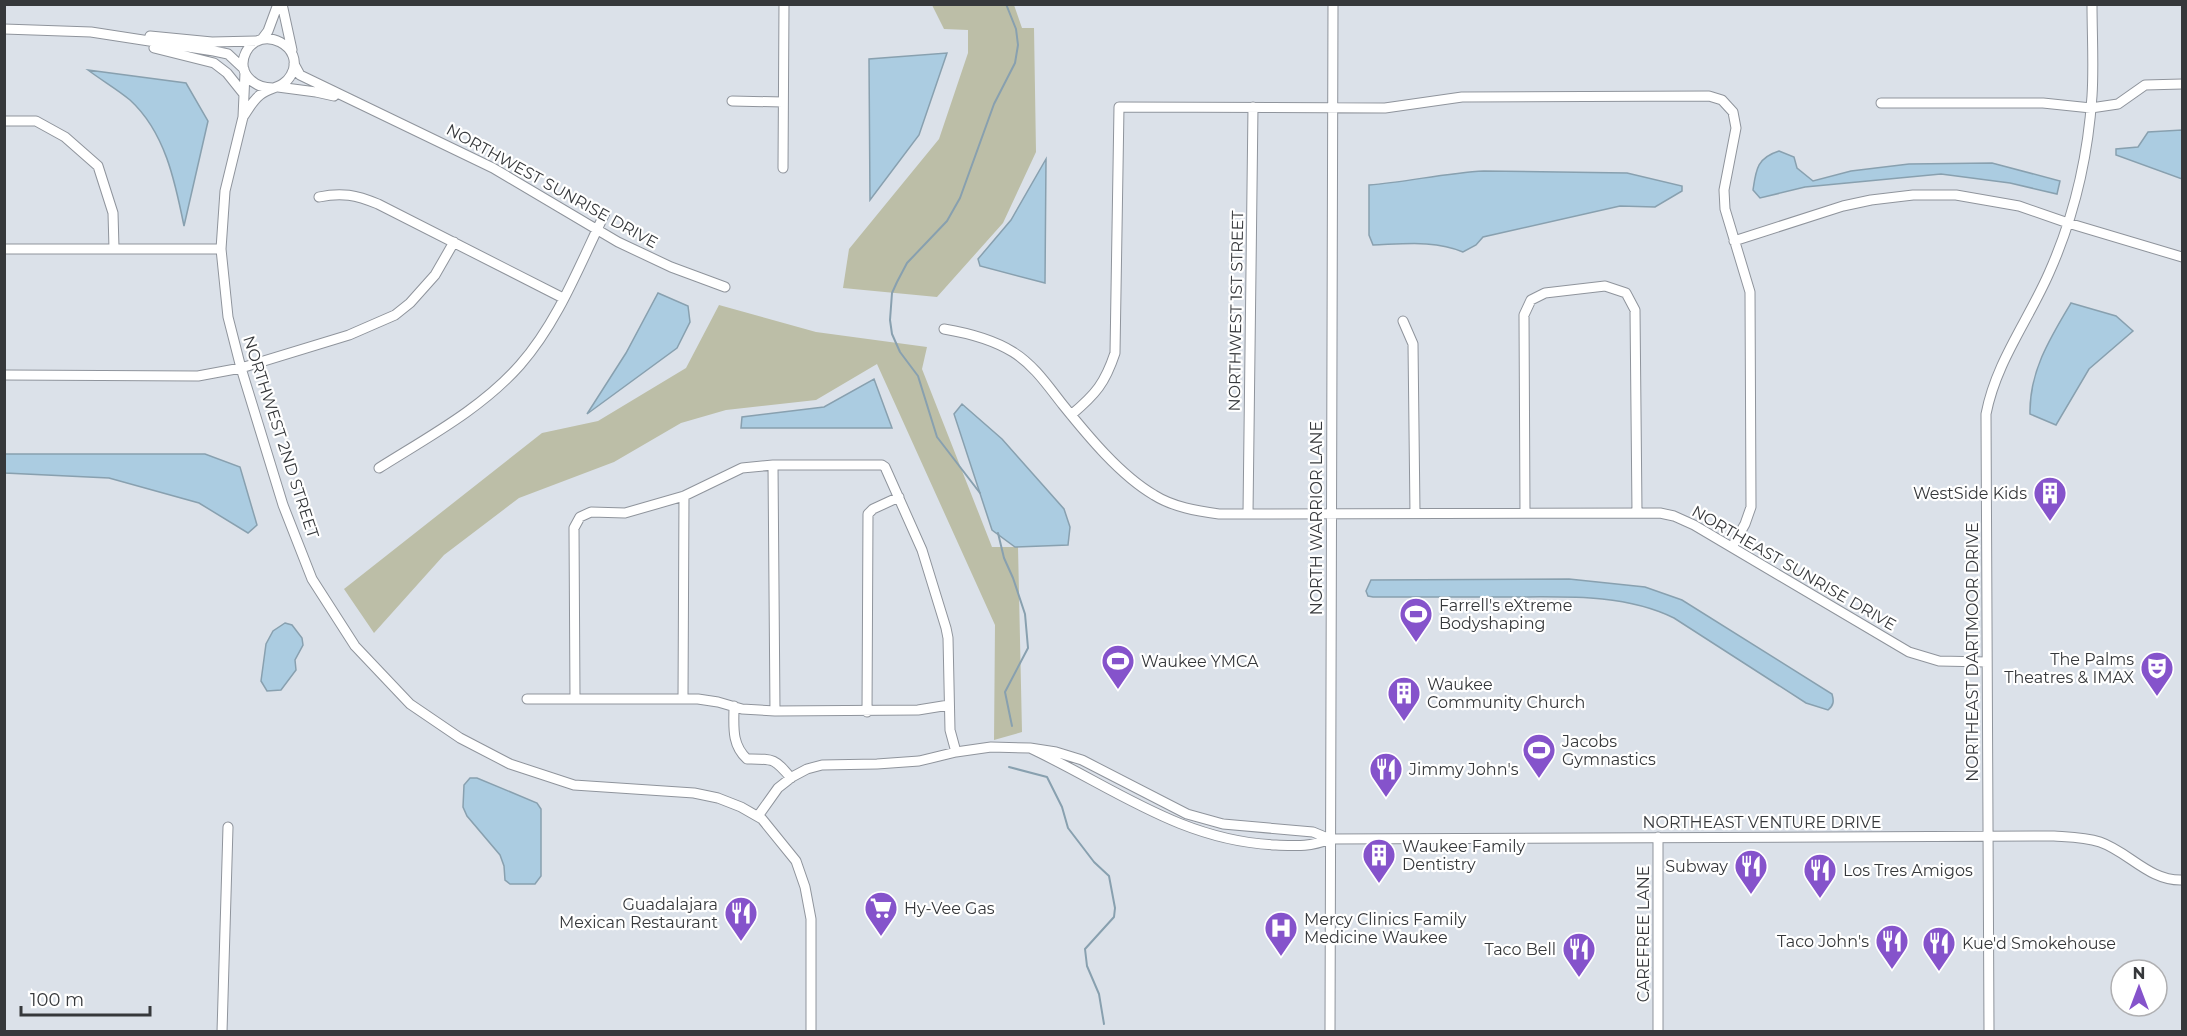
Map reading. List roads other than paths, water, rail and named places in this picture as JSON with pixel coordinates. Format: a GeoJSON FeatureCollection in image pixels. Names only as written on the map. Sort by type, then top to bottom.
{"type":"FeatureCollection","features":[{"type":"Feature","properties":{"kind":"street"},"geometry":{"type":"LineString","coordinates":[[244,71],[244,56],[248,49],[260,40],[280,4]]}},
{"type":"Feature","properties":{"kind":"street"},"geometry":{"type":"LineString","coordinates":[[4,29],[91,32],[222,52],[234,58],[256,86],[275,88],[290,77],[294,61],[280,4]]}},
{"type":"Feature","properties":{"kind":"street"},"geometry":{"type":"LineString","coordinates":[[783,168],[784,4]]}},
{"type":"Feature","properties":{"kind":"street","name":"NORTH WARRIOR LANE"},"geometry":{"type":"LineString","coordinates":[[1330,1032],[1333,4]]}},
{"type":"Feature","properties":{"kind":"street","name":"NORTHEAST DARTMOOR DRIVE"},"geometry":{"type":"LineString","coordinates":[[1989,1032],[1985,433],[1989,397],[2002,362],[2049,273],[2068,223],[2085,154],[2091,108],[2092,4]]}},
{"type":"Feature","properties":{"kind":"street"},"geometry":{"type":"LineString","coordinates":[[130,38],[150,36],[212,42],[270,38],[285,45],[294,61]]}},
{"type":"Feature","properties":{"kind":"street"},"geometry":{"type":"LineString","coordinates":[[130,38],[144,45],[214,63],[227,73],[243,93]]}},
{"type":"Feature","properties":{"kind":"street","name":"NORTHWEST SUNRISE DRIVE"},"geometry":{"type":"LineString","coordinates":[[294,61],[300,75],[493,168],[596,230],[649,257],[725,287]]}},
{"type":"Feature","properties":{"kind":"street","name":"NORTHWEST 2ND STREET"},"geometry":{"type":"LineString","coordinates":[[244,71],[243,117],[225,191],[221,249],[228,317],[241,368],[284,505],[312,579],[355,646],[410,704],[460,738],[510,764],[574,785],[694,793],[718,798],[758,816],[796,861],[805,887],[811,919],[811,1032]]}},
{"type":"Feature","properties":{"kind":"street"},"geometry":{"type":"LineString","coordinates":[[1881,103],[2043,103],[2091,108],[2118,104],[2145,85],[2182,84]]}},
{"type":"Feature","properties":{"kind":"street","name":"NORTHWEST SUNRISE DRIVE"},"geometry":{"type":"LineString","coordinates":[[275,88],[316,92],[367,108]]}},
{"type":"Feature","properties":{"kind":"street","name":"NORTHWEST 2ND STREET"},"geometry":{"type":"LineString","coordinates":[[243,117],[258,96],[275,88]]}},
{"type":"Feature","properties":{"kind":"street"},"geometry":{"type":"LineString","coordinates":[[1071,415],[1089,400],[1107,376],[1115,352],[1119,107],[1385,108],[1462,97],[1708,96],[1722,100],[1734,112],[1737,128],[1724,190],[1725,209],[1750,292],[1751,503],[1749,516],[1732,547]]}},
{"type":"Feature","properties":{"kind":"street"},"geometry":{"type":"LineString","coordinates":[[732,101],[783,102]]}},
{"type":"Feature","properties":{"kind":"street","name":"NORTHWEST 1ST STREET"},"geometry":{"type":"LineString","coordinates":[[1248,514],[1253,107]]}},
{"type":"Feature","properties":{"kind":"street"},"geometry":{"type":"LineString","coordinates":[[4,121],[36,121],[65,137],[98,166],[113,213],[114,248]]}},
{"type":"Feature","properties":{"kind":"street"},"geometry":{"type":"LineString","coordinates":[[319,198],[335,194],[359,196],[563,298]]}},
{"type":"Feature","properties":{"kind":"street"},"geometry":{"type":"LineString","coordinates":[[1734,241],[1843,206],[1871,200],[1913,195],[1956,195],[2019,206],[2182,257]]}},
{"type":"Feature","properties":{"kind":"street"},"geometry":{"type":"LineString","coordinates":[[379,468],[469,411],[491,394],[520,364],[542,337],[605,213]]}},
{"type":"Feature","properties":{"kind":"street"},"geometry":{"type":"LineString","coordinates":[[4,375],[198,376],[241,368],[349,335],[395,315],[411,303],[435,275],[454,242]]}},
{"type":"Feature","properties":{"kind":"street"},"geometry":{"type":"LineString","coordinates":[[4,249],[221,249]]}},
{"type":"Feature","properties":{"kind":"street"},"geometry":{"type":"LineString","coordinates":[[1525,513],[1524,315],[1532,300],[1545,293],[1605,286],[1626,292],[1635,310],[1637,512]]}},
{"type":"Feature","properties":{"kind":"street"},"geometry":{"type":"LineString","coordinates":[[1403,321],[1413,344],[1415,513]]}},
{"type":"Feature","properties":{"kind":"street"},"geometry":{"type":"LineString","coordinates":[[944,329],[969,334],[1015,353],[1037,372],[1071,415],[1124,472],[1154,495],[1189,510],[1219,514],[1331,514]]}},
{"type":"Feature","properties":{"kind":"street"},"geometry":{"type":"LineString","coordinates":[[773,465],[775,711]]}},
{"type":"Feature","properties":{"kind":"street"},"geometry":{"type":"LineString","coordinates":[[575,699],[574,528],[580,517],[591,512],[626,513],[684,496],[742,468],[773,465],[882,465],[885,467],[922,550],[946,628],[950,730],[956,752]]}},
{"type":"Feature","properties":{"kind":"street"},"geometry":{"type":"LineString","coordinates":[[683,699],[684,496]]}},
{"type":"Feature","properties":{"kind":"street"},"geometry":{"type":"LineString","coordinates":[[867,712],[867,520],[868,514],[873,509],[899,497]]}},
{"type":"Feature","properties":{"kind":"street","name":"NORTHEAST SUNRISE DRIVE"},"geometry":{"type":"LineString","coordinates":[[1331,514],[1637,512],[1674,516],[1732,547],[1909,652],[1939,661],[1987,662]]}},
{"type":"Feature","properties":{"kind":"street"},"geometry":{"type":"LineString","coordinates":[[527,699],[708,700],[743,709],[775,711],[867,712],[918,710],[949,705]]}},
{"type":"Feature","properties":{"kind":"street"},"geometry":{"type":"LineString","coordinates":[[734,706],[734,737],[738,750],[747,759],[765,759],[779,763],[791,778]]}},
{"type":"Feature","properties":{"kind":"street"},"geometry":{"type":"LineString","coordinates":[[758,816],[778,788],[807,769],[822,765],[919,761],[991,747],[1030,748],[1056,752],[1082,760],[1187,814],[1223,824],[1312,832],[1330,839]]}},
{"type":"Feature","properties":{"kind":"street"},"geometry":{"type":"LineString","coordinates":[[1030,748],[1160,816],[1199,832],[1232,841],[1258,844],[1312,846],[1330,839]]}},
{"type":"Feature","properties":{"kind":"street"},"geometry":{"type":"LineString","coordinates":[[222,1032],[228,827]]}},
{"type":"Feature","properties":{"kind":"street","name":"NORTHEAST VENTURE DRIVE"},"geometry":{"type":"LineString","coordinates":[[1330,839],[2054,836],[2102,842],[2157,877],[2182,880]]}},
{"type":"Feature","properties":{"kind":"street","name":"CAREFREE LANE"},"geometry":{"type":"LineString","coordinates":[[1658,837],[1658,1032]]}},
{"type":"Feature","properties":{"kind":"water"},"geometry":{"type":"Polygon","coordinates":[[[947,53],[919,135],[870,200],[869,59],[947,53]]]}},
{"type":"Feature","properties":{"kind":"water"},"geometry":{"type":"Polygon","coordinates":[[[88,70],[186,83],[208,121],[184,226],[167,158],[152,127],[130,100],[88,70]]]}},
{"type":"Feature","properties":{"kind":"water"},"geometry":{"type":"Polygon","coordinates":[[[2182,130],[2182,179],[2116,155],[2116,149],[2138,147],[2148,132],[2182,130]]]}},
{"type":"Feature","properties":{"kind":"water"},"geometry":{"type":"Polygon","coordinates":[[[1779,151],[1794,157],[1797,168],[1813,181],[1851,171],[1909,164],[1992,163],[2060,181],[2057,194],[2010,183],[1941,174],[1805,187],[1760,198],[1753,190],[1759,165],[1766,157],[1779,151]]]}},
{"type":"Feature","properties":{"kind":"water"},"geometry":{"type":"Polygon","coordinates":[[[1046,159],[1045,283],[980,266],[978,259],[1011,220],[1046,159]]]}},
{"type":"Feature","properties":{"kind":"water"},"geometry":{"type":"Polygon","coordinates":[[[1484,171],[1627,173],[1682,186],[1682,191],[1655,207],[1620,206],[1483,237],[1476,245],[1463,252],[1430,244],[1373,245],[1369,235],[1369,185],[1484,171]]]}},
{"type":"Feature","properties":{"kind":"water"},"geometry":{"type":"Polygon","coordinates":[[[658,293],[688,306],[690,322],[677,348],[587,414],[626,353],[658,293]]]}},
{"type":"Feature","properties":{"kind":"water"},"geometry":{"type":"Polygon","coordinates":[[[2071,303],[2116,316],[2133,331],[2089,369],[2056,425],[2030,414],[2031,399],[2042,356],[2071,303]]]}},
{"type":"Feature","properties":{"kind":"water"},"geometry":{"type":"Polygon","coordinates":[[[874,379],[892,428],[741,428],[742,417],[824,407],[874,379]]]}},
{"type":"Feature","properties":{"kind":"water"},"geometry":{"type":"Polygon","coordinates":[[[962,404],[1002,439],[1064,509],[1070,527],[1068,545],[1015,547],[992,530],[954,414],[962,404]]]}},
{"type":"Feature","properties":{"kind":"water"},"geometry":{"type":"Polygon","coordinates":[[[5,454],[205,454],[240,467],[257,525],[248,533],[199,503],[109,478],[5,473],[5,454]]]}},
{"type":"Feature","properties":{"kind":"water"},"geometry":{"type":"Polygon","coordinates":[[[1569,579],[1645,587],[1682,600],[1832,694],[1832,705],[1828,710],[1806,703],[1674,618],[1634,604],[1571,597],[1373,597],[1368,596],[1366,591],[1371,580],[1569,579]]]}},
{"type":"Feature","properties":{"kind":"water"},"geometry":{"type":"Polygon","coordinates":[[[285,623],[292,625],[302,638],[303,645],[295,660],[296,670],[281,690],[267,691],[261,681],[266,644],[273,631],[285,623]]]}},
{"type":"Feature","properties":{"kind":"water"},"geometry":{"type":"Polygon","coordinates":[[[470,778],[477,778],[537,803],[541,809],[541,876],[535,884],[510,884],[505,880],[500,855],[467,816],[463,807],[464,785],[470,778]]]}},
{"type":"Feature","properties":{"kind":"waterway"},"geometry":{"type":"LineString","coordinates":[[980,493],[937,437],[918,376],[900,352],[892,334],[890,320],[892,293],[897,282],[907,263],[947,221],[960,198],[994,104],[1015,63],[1018,45],[1016,29],[1006,4]]}},
{"type":"Feature","properties":{"kind":"waterway"},"geometry":{"type":"LineString","coordinates":[[998,533],[1004,558],[1025,614],[1028,648],[1005,692],[1012,726]]}},
{"type":"Feature","properties":{"kind":"waterway"},"geometry":{"type":"LineString","coordinates":[[1009,767],[1047,777],[1062,807],[1068,828],[1094,862],[1109,876],[1115,908],[1114,917],[1085,949],[1087,966],[1099,994],[1104,1024]]}},
{"type":"Feature","properties":{"kind":"place","name":"WestSide Kids"},"geometry":{"type":"Point","coordinates":[2050,522]}},
{"type":"Feature","properties":{"kind":"place","name":"Farrell's eXtreme Bodyshaping"},"geometry":{"type":"Point","coordinates":[1416,643]}},
{"type":"Feature","properties":{"kind":"place","name":"Waukee YMCA"},"geometry":{"type":"Point","coordinates":[1118,690]}},
{"type":"Feature","properties":{"kind":"place","name":"The Palms Theatres & IMAX"},"geometry":{"type":"Point","coordinates":[2157,697]}},
{"type":"Feature","properties":{"kind":"place","name":"Waukee Community Church"},"geometry":{"type":"Point","coordinates":[1404,722]}},
{"type":"Feature","properties":{"kind":"place","name":"Jacobs Gymnastics"},"geometry":{"type":"Point","coordinates":[1539,779]}},
{"type":"Feature","properties":{"kind":"place","name":"Jimmy John's"},"geometry":{"type":"Point","coordinates":[1386,798]}},
{"type":"Feature","properties":{"kind":"place","name":"Waukee Family Dentistry"},"geometry":{"type":"Point","coordinates":[1379,884]}},
{"type":"Feature","properties":{"kind":"place","name":"Subway"},"geometry":{"type":"Point","coordinates":[1751,895]}},
{"type":"Feature","properties":{"kind":"place","name":"Los Tres Amigos"},"geometry":{"type":"Point","coordinates":[1820,899]}},
{"type":"Feature","properties":{"kind":"place","name":"Hy-Vee Gas"},"geometry":{"type":"Point","coordinates":[881,937]}},
{"type":"Feature","properties":{"kind":"place","name":"Guadalajara Mexican Restaurant"},"geometry":{"type":"Point","coordinates":[741,942]}},
{"type":"Feature","properties":{"kind":"place","name":"Mercy Clinics Family Medicine Waukee"},"geometry":{"type":"Point","coordinates":[1281,957]}},
{"type":"Feature","properties":{"kind":"place","name":"Taco John's"},"geometry":{"type":"Point","coordinates":[1892,970]}},
{"type":"Feature","properties":{"kind":"place","name":"Kue'd Smokehouse"},"geometry":{"type":"Point","coordinates":[1939,972]}},
{"type":"Feature","properties":{"kind":"place","name":"Taco Bell"},"geometry":{"type":"Point","coordinates":[1579,978]}}]}
